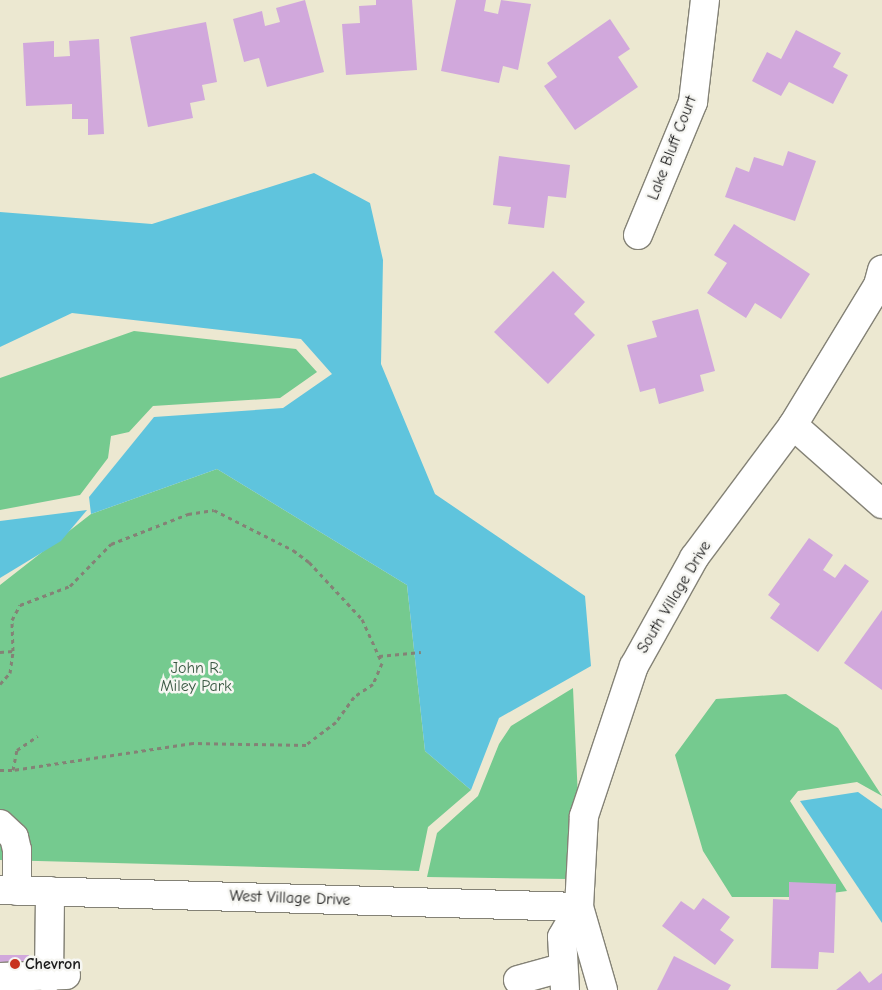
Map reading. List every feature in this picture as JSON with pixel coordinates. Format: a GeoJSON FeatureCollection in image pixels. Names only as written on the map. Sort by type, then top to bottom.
{"type":"FeatureCollection","features":[{"type":"Feature","properties":{"kind":"street","name":"Lake Bluff Court"},"geometry":{"type":"LineString","coordinates":[[638,235],[693,102],[705,0]]}},
{"type":"Feature","properties":{"kind":"street","name":"South Village Drive"},"geometry":{"type":"LineString","coordinates":[[603,990],[579,907],[584,816],[634,666],[694,558],[793,425],[878,285],[882,270]]}},
{"type":"Feature","properties":{"kind":"street"},"geometry":{"type":"LineString","coordinates":[[793,425],[882,504]]}},
{"type":"Feature","properties":{"kind":"street"},"geometry":{"type":"LineString","coordinates":[[0,824],[14,837],[17,850],[9,890]]}},
{"type":"Feature","properties":{"kind":"street","name":"West Village Drive"},"geometry":{"type":"LineString","coordinates":[[9,890],[579,907]]}},
{"type":"Feature","properties":{"kind":"street"},"geometry":{"type":"LineString","coordinates":[[0,977],[57,977],[50,892]]}},
{"type":"Feature","properties":{"kind":"street","name":"South Village Drive"},"geometry":{"type":"LineString","coordinates":[[564,979],[562,938],[579,907]]}},
{"type":"Feature","properties":{"kind":"street"},"geometry":{"type":"LineString","coordinates":[[518,980],[564,979]]}},
{"type":"Feature","properties":{"kind":"path"},"geometry":{"type":"LineString","coordinates":[[0,684],[10,673],[13,651],[12,620],[20,605],[70,586],[111,544],[188,514],[214,510],[293,550],[309,562],[362,619],[382,663],[373,684],[354,697],[336,722],[306,745],[193,743],[13,770],[0,770]]}},
{"type":"Feature","properties":{"kind":"path"},"geometry":{"type":"LineString","coordinates":[[0,652],[13,651]]}},
{"type":"Feature","properties":{"kind":"path"},"geometry":{"type":"LineString","coordinates":[[379,656],[421,652]]}},
{"type":"Feature","properties":{"kind":"path"},"geometry":{"type":"LineString","coordinates":[[13,770],[18,750],[38,736]]}},
{"type":"Feature","properties":{"kind":"green space"},"geometry":{"type":"Polygon","coordinates":[[[134,331],[296,349],[317,372],[280,398],[153,406],[129,432],[111,436],[108,458],[80,495],[0,510],[0,378],[134,331]]]}},
{"type":"Feature","properties":{"kind":"green space","name":"John R. Miley Park"},"geometry":{"type":"Polygon","coordinates":[[[217,469],[407,585],[425,751],[471,790],[428,827],[419,871],[0,860],[0,585],[91,514],[217,469]]]}},
{"type":"Feature","properties":{"kind":"green space"},"geometry":{"type":"Polygon","coordinates":[[[573,688],[578,798],[569,879],[427,877],[437,833],[478,796],[499,744],[511,726],[573,688]]]}},
{"type":"Feature","properties":{"kind":"green space"},"geometry":{"type":"Polygon","coordinates":[[[786,694],[838,728],[882,796],[857,782],[798,791],[790,801],[847,891],[802,897],[732,897],[703,851],[675,755],[716,699],[786,694]]]}},
{"type":"Feature","properties":{"kind":"water"},"geometry":{"type":"Polygon","coordinates":[[[314,173],[370,203],[383,260],[381,364],[435,494],[585,596],[591,666],[499,718],[471,790],[425,751],[407,585],[217,469],[91,514],[89,497],[154,417],[283,408],[332,374],[301,339],[72,313],[0,347],[0,212],[152,224],[314,173]]]}},
{"type":"Feature","properties":{"kind":"water"},"geometry":{"type":"Polygon","coordinates":[[[87,510],[61,541],[0,578],[0,521],[87,510]]]}},
{"type":"Feature","properties":{"kind":"water"},"geometry":{"type":"Polygon","coordinates":[[[858,792],[882,809],[882,923],[800,801],[858,792]]]}},
{"type":"Feature","properties":{"kind":"building"},"geometry":{"type":"Polygon","coordinates":[[[305,0],[324,72],[267,87],[259,58],[244,62],[233,19],[262,11],[265,26],[280,22],[276,8],[305,0]]]}},
{"type":"Feature","properties":{"kind":"building"},"geometry":{"type":"Polygon","coordinates":[[[376,0],[412,0],[417,70],[346,75],[342,24],[360,23],[359,6],[376,5],[376,0]]]}},
{"type":"Feature","properties":{"kind":"building"},"geometry":{"type":"Polygon","coordinates":[[[456,0],[486,0],[484,11],[498,14],[501,0],[531,4],[518,70],[503,66],[499,83],[441,71],[456,0]]]}},
{"type":"Feature","properties":{"kind":"building"},"geometry":{"type":"Polygon","coordinates":[[[610,19],[630,49],[618,57],[638,87],[575,130],[544,86],[557,77],[547,63],[610,19]]]}},
{"type":"Feature","properties":{"kind":"building"},"geometry":{"type":"Polygon","coordinates":[[[206,22],[217,82],[202,85],[205,100],[190,103],[193,118],[148,127],[130,37],[206,22]]]}},
{"type":"Feature","properties":{"kind":"building"},"geometry":{"type":"Polygon","coordinates":[[[796,30],[841,53],[833,67],[848,75],[833,104],[789,82],[781,96],[752,81],[767,52],[781,59],[796,30]]]}},
{"type":"Feature","properties":{"kind":"building"},"geometry":{"type":"Polygon","coordinates":[[[99,39],[104,134],[88,135],[88,119],[72,119],[72,104],[26,106],[23,43],[54,41],[54,57],[70,56],[69,41],[99,39]]]}},
{"type":"Feature","properties":{"kind":"building"},"geometry":{"type":"Polygon","coordinates":[[[788,151],[816,161],[795,221],[725,197],[736,167],[749,172],[754,157],[783,166],[788,151]]]}},
{"type":"Feature","properties":{"kind":"building"},"geometry":{"type":"Polygon","coordinates":[[[499,156],[570,165],[566,198],[548,196],[544,228],[508,224],[511,207],[493,205],[499,156]]]}},
{"type":"Feature","properties":{"kind":"building"},"geometry":{"type":"Polygon","coordinates":[[[734,224],[810,274],[781,319],[755,303],[746,318],[707,293],[727,263],[714,255],[734,224]]]}},
{"type":"Feature","properties":{"kind":"building"},"geometry":{"type":"Polygon","coordinates":[[[553,271],[585,302],[574,314],[595,335],[548,384],[494,332],[553,271]]]}},
{"type":"Feature","properties":{"kind":"building"},"geometry":{"type":"Polygon","coordinates":[[[698,309],[715,371],[700,375],[704,391],[659,404],[655,388],[640,392],[627,345],[657,337],[652,321],[698,309]]]}},
{"type":"Feature","properties":{"kind":"building"},"geometry":{"type":"Polygon","coordinates":[[[809,538],[833,555],[823,570],[835,578],[845,564],[869,581],[818,652],[770,618],[780,604],[768,595],[809,538]]]}},
{"type":"Feature","properties":{"kind":"building"},"geometry":{"type":"Polygon","coordinates":[[[882,610],[882,690],[844,663],[882,610]]]}},
{"type":"Feature","properties":{"kind":"building"},"geometry":{"type":"Polygon","coordinates":[[[789,882],[836,884],[834,953],[819,952],[818,969],[771,968],[773,899],[789,900],[789,882]]]}},
{"type":"Feature","properties":{"kind":"building"},"geometry":{"type":"Polygon","coordinates":[[[703,898],[730,917],[720,930],[734,940],[715,965],[662,926],[681,901],[694,910],[703,898]]]}},
{"type":"Feature","properties":{"kind":"building","name":"Chevron"},"geometry":{"type":"Polygon","coordinates":[[[0,955],[29,955],[29,972],[0,972],[0,955]]]}},
{"type":"Feature","properties":{"kind":"building"},"geometry":{"type":"Polygon","coordinates":[[[674,956],[731,985],[728,990],[657,990],[674,956]]]}},
{"type":"Feature","properties":{"kind":"building"},"geometry":{"type":"Polygon","coordinates":[[[860,971],[869,983],[882,973],[882,990],[836,990],[860,971]]]}},
{"type":"Feature","properties":{"kind":"place","name":"Chevron"},"geometry":{"type":"Point","coordinates":[15,964]}}]}
